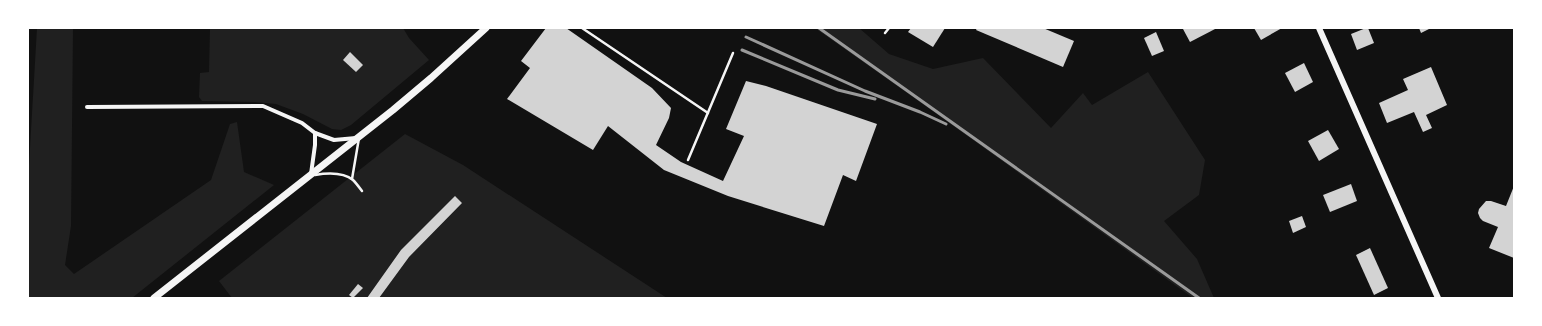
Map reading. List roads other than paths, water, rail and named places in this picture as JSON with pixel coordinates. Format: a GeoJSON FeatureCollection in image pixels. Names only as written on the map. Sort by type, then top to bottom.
{"type":"FeatureCollection","features":[{"type":"Feature","properties":{"kind":"main road"},"geometry":{"type":"LineString","coordinates":[[154,298],[359,137],[431,78],[486,28]]}},
{"type":"Feature","properties":{"kind":"street"},"geometry":{"type":"LineString","coordinates":[[1318,28],[1438,298]]}},
{"type":"Feature","properties":{"kind":"street"},"geometry":{"type":"LineString","coordinates":[[87,107],[263,106],[302,123],[314,133],[334,140],[345,140],[359,137]]}},
{"type":"Feature","properties":{"kind":"street"},"geometry":{"type":"LineString","coordinates":[[310,176],[315,145],[314,133]]}},
{"type":"Feature","properties":{"kind":"lane"},"geometry":{"type":"LineString","coordinates":[[582,28],[708,113]]}},
{"type":"Feature","properties":{"kind":"lane"},"geometry":{"type":"LineString","coordinates":[[886,33],[889,28]]}},
{"type":"Feature","properties":{"kind":"lane"},"geometry":{"type":"LineString","coordinates":[[688,160],[733,53]]}},
{"type":"Feature","properties":{"kind":"lane"},"geometry":{"type":"LineString","coordinates":[[352,179],[359,137]]}},
{"type":"Feature","properties":{"kind":"lane"},"geometry":{"type":"LineString","coordinates":[[310,176],[331,173],[352,179],[362,190]]}},
{"type":"Feature","properties":{"kind":"railway"},"geometry":{"type":"LineString","coordinates":[[819,28],[1199,298]]}},
{"type":"Feature","properties":{"kind":"railway"},"geometry":{"type":"LineString","coordinates":[[746,37],[865,91],[920,112],[946,124]]}},
{"type":"Feature","properties":{"kind":"railway"},"geometry":{"type":"LineString","coordinates":[[742,50],[838,90],[875,99]]}}]}
